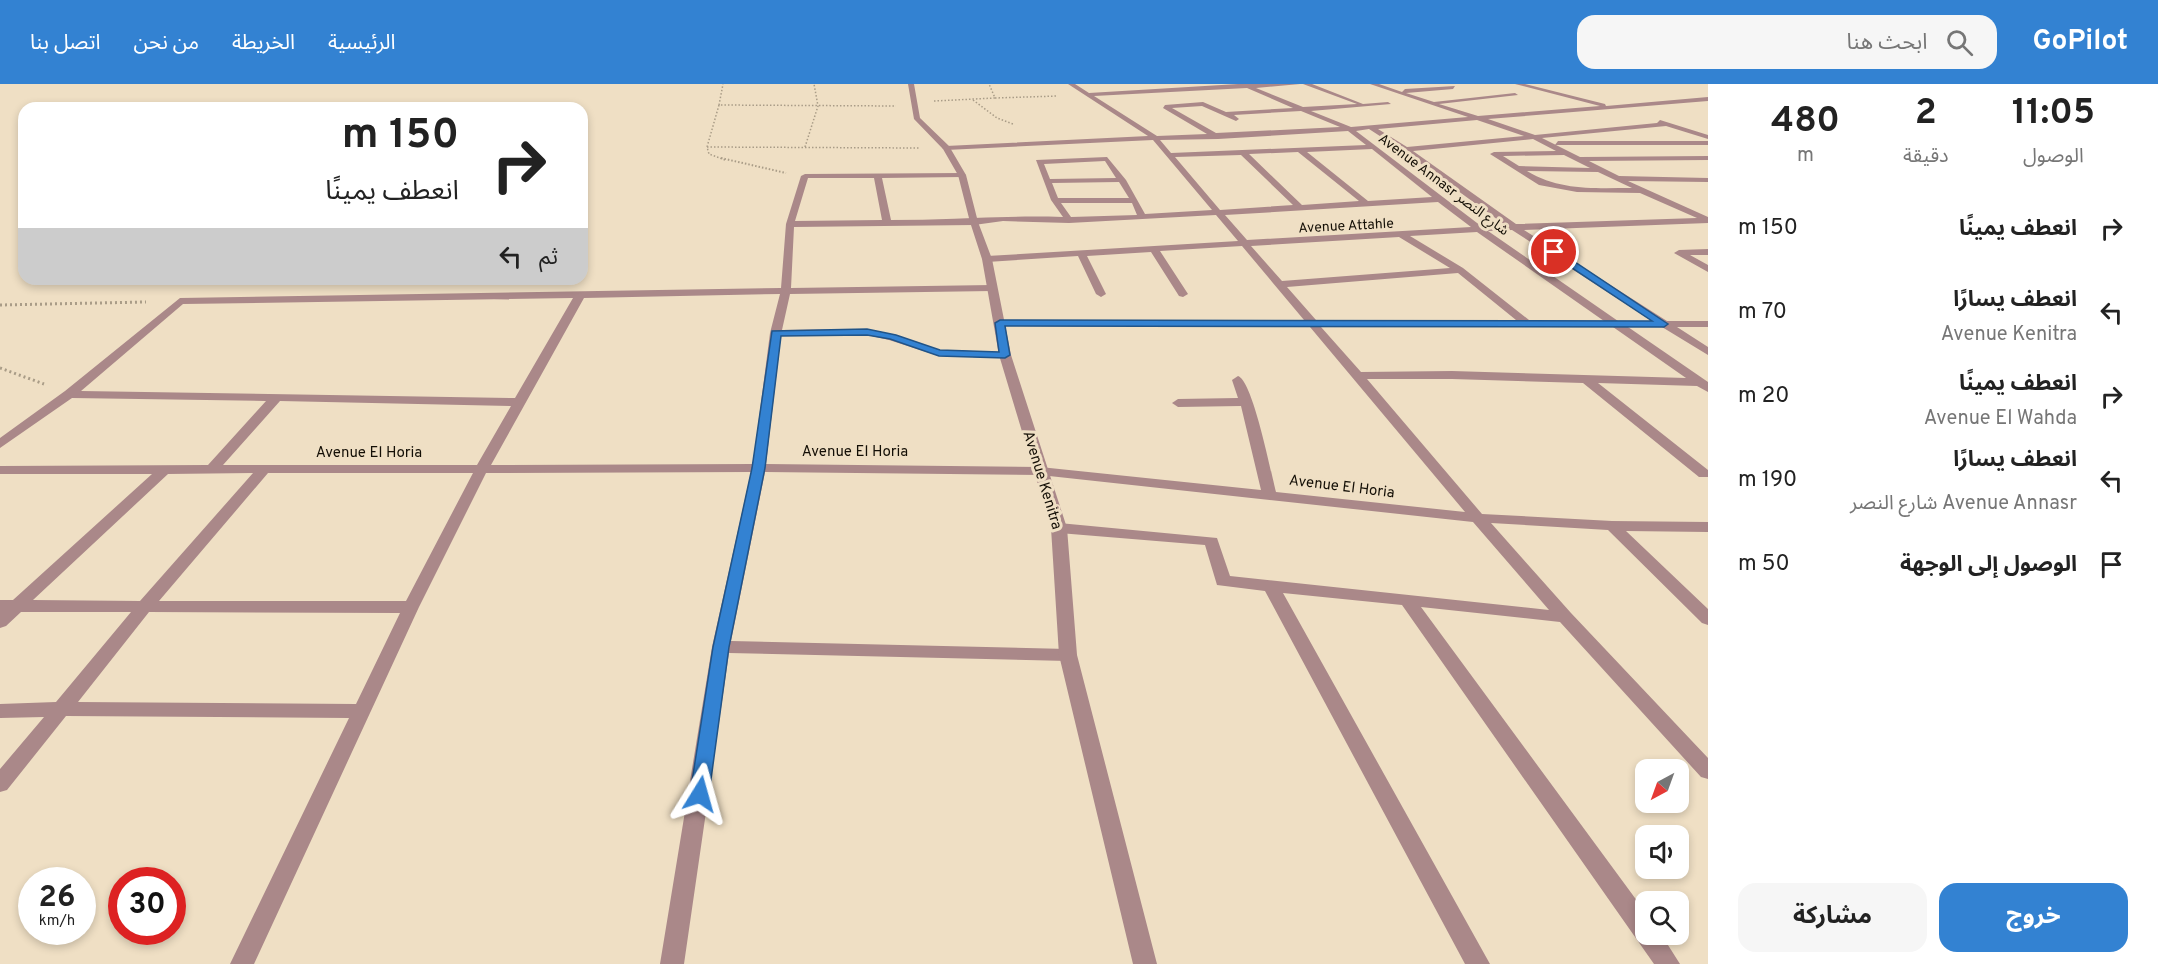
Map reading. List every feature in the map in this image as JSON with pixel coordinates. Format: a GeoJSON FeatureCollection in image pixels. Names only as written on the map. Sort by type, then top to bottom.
{"type":"FeatureCollection","features":[{"type":"Feature","properties":{"kind":"street","name":"Avenue Kenitra"},"geometry":{"type":"LineString","coordinates":[[911,84],[917,119],[946,148],[962,175],[974,222],[987,259],[1005,355],[1059,528],[1068,655],[1145,964]]}},
{"type":"Feature","properties":{"kind":"street"},"geometry":{"type":"LineString","coordinates":[[1071,84],[1155,138],[1478,518],[1565,617],[1708,771]]}},
{"type":"Feature","properties":{"kind":"street"},"geometry":{"type":"LineString","coordinates":[[1152,84],[1192,104]]}},
{"type":"Feature","properties":{"kind":"street","name":"Avenue Annasr شارع النصر"},"geometry":{"type":"LineString","coordinates":[[1241,84],[1350,129],[1479,229],[1704,385]]}},
{"type":"Feature","properties":{"kind":"street"},"geometry":{"type":"LineString","coordinates":[[1086,94],[1297,84]]}},
{"type":"Feature","properties":{"kind":"street"},"geometry":{"type":"LineString","coordinates":[[1306,84],[1366,105]]}},
{"type":"Feature","properties":{"kind":"street"},"geometry":{"type":"LineString","coordinates":[[1373,84],[1532,136],[1643,191],[1708,220]]}},
{"type":"Feature","properties":{"kind":"street"},"geometry":{"type":"LineString","coordinates":[[1442,84],[1485,98]]}},
{"type":"Feature","properties":{"kind":"street"},"geometry":{"type":"LineString","coordinates":[[1518,84],[1636,115]]}},
{"type":"Feature","properties":{"kind":"street"},"geometry":{"type":"LineString","coordinates":[[1397,91],[1453,87]]}},
{"type":"Feature","properties":{"kind":"street"},"geometry":{"type":"LineString","coordinates":[[1431,102],[1515,95]]}},
{"type":"Feature","properties":{"kind":"street"},"geometry":{"type":"LineString","coordinates":[[946,148],[1219,137],[1350,129],[1708,99]]}},
{"type":"Feature","properties":{"kind":"street"},"geometry":{"type":"LineString","coordinates":[[1219,137],[1166,107],[1205,104],[1236,119]]}},
{"type":"Feature","properties":{"kind":"street"},"geometry":{"type":"LineString","coordinates":[[1226,114],[1305,111],[1388,104]]}},
{"type":"Feature","properties":{"kind":"street"},"geometry":{"type":"LineString","coordinates":[[1646,118],[1708,136]]}},
{"type":"Feature","properties":{"kind":"street"},"geometry":{"type":"LineString","coordinates":[[1406,149],[1668,124]]}},
{"type":"Feature","properties":{"kind":"street","name":"Avenue Annasr شارع النصر"},"geometry":{"type":"LineString","coordinates":[[1370,127],[1406,149],[1514,227],[1708,352]]}},
{"type":"Feature","properties":{"kind":"street"},"geometry":{"type":"LineString","coordinates":[[1546,143],[1708,143]]}},
{"type":"Feature","properties":{"kind":"street"},"geometry":{"type":"LineString","coordinates":[[1168,155],[1373,147]]}},
{"type":"Feature","properties":{"kind":"street"},"geometry":{"type":"LineString","coordinates":[[1300,150],[1367,204]]}},
{"type":"Feature","properties":{"kind":"street"},"geometry":{"type":"LineString","coordinates":[[1244,153],[1300,207]]}},
{"type":"Feature","properties":{"kind":"street"},"geometry":{"type":"LineString","coordinates":[[1566,153],[1494,154],[1542,183],[1561,188],[1643,191]]}},
{"type":"Feature","properties":{"kind":"street"},"geometry":{"type":"LineString","coordinates":[[1576,159],[1708,158]]}},
{"type":"Feature","properties":{"kind":"street"},"geometry":{"type":"LineString","coordinates":[[1069,220],[1055,200],[1039,162],[1107,159],[1135,201],[1142,217]]}},
{"type":"Feature","properties":{"kind":"street"},"geometry":{"type":"LineString","coordinates":[[1516,168],[1602,171]]}},
{"type":"Feature","properties":{"kind":"street"},"geometry":{"type":"LineString","coordinates":[[672,964],[721,647],[759,468],[776,333],[786,290],[790,224],[805,176],[962,175]]}},
{"type":"Feature","properties":{"kind":"street"},"geometry":{"type":"LineString","coordinates":[[878,177],[887,224]]}},
{"type":"Feature","properties":{"kind":"street"},"geometry":{"type":"LineString","coordinates":[[1617,178],[1708,180]]}},
{"type":"Feature","properties":{"kind":"street"},"geometry":{"type":"LineString","coordinates":[[1046,181],[1122,180]]}},
{"type":"Feature","properties":{"kind":"street"},"geometry":{"type":"LineString","coordinates":[[1055,200],[1135,201]]}},
{"type":"Feature","properties":{"kind":"street"},"geometry":{"type":"LineString","coordinates":[[790,224],[974,222],[1003,218],[1069,220],[1439,200]]}},
{"type":"Feature","properties":{"kind":"street"},"geometry":{"type":"LineString","coordinates":[[1688,211],[1708,211]]}},
{"type":"Feature","properties":{"kind":"street","name":"Avenue Attahle"},"geometry":{"type":"LineString","coordinates":[[987,259],[1514,227],[1593,226],[1708,220]]}},
{"type":"Feature","properties":{"kind":"street"},"geometry":{"type":"LineString","coordinates":[[1402,235],[1460,270],[1527,324]]}},
{"type":"Feature","properties":{"kind":"street"},"geometry":{"type":"LineString","coordinates":[[1155,250],[1183,294]]}},
{"type":"Feature","properties":{"kind":"street"},"geometry":{"type":"LineString","coordinates":[[1708,252],[1679,253],[1708,269]]}},
{"type":"Feature","properties":{"kind":"street"},"geometry":{"type":"LineString","coordinates":[[1081,253],[1101,294]]}},
{"type":"Feature","properties":{"kind":"street"},"geometry":{"type":"LineString","coordinates":[[1281,284],[1460,270]]}},
{"type":"Feature","properties":{"kind":"street"},"geometry":{"type":"LineString","coordinates":[[0,444],[69,394],[180,301],[992,288]]}},
{"type":"Feature","properties":{"kind":"street"},"geometry":{"type":"LineString","coordinates":[[242,964],[411,607],[482,468],[580,295]]}},
{"type":"Feature","properties":{"kind":"street"},"geometry":{"type":"LineString","coordinates":[[1000,323],[1708,324]]}},
{"type":"Feature","properties":{"kind":"street"},"geometry":{"type":"LineString","coordinates":[[776,333],[867,332],[892,337],[939,353],[1005,355]]}},
{"type":"Feature","properties":{"kind":"street"},"geometry":{"type":"LineString","coordinates":[[1359,376],[1452,375],[1704,385]]}},
{"type":"Feature","properties":{"kind":"street"},"geometry":{"type":"LineString","coordinates":[[1586,379],[1707,476]]}},
{"type":"Feature","properties":{"kind":"street"},"geometry":{"type":"LineString","coordinates":[[1238,380],[1246,402],[1269,494]]}},
{"type":"Feature","properties":{"kind":"street"},"geometry":{"type":"LineString","coordinates":[[69,394],[520,402]]}},
{"type":"Feature","properties":{"kind":"street"},"geometry":{"type":"LineString","coordinates":[[213,468],[278,396]]}},
{"type":"Feature","properties":{"kind":"street"},"geometry":{"type":"LineString","coordinates":[[1178,403],[1246,402]]}},
{"type":"Feature","properties":{"kind":"street","name":"Avenue El Horia"},"geometry":{"type":"LineString","coordinates":[[3,473],[213,468],[759,468],[1040,471],[1478,518],[1612,526],[1708,527]]}},
{"type":"Feature","properties":{"kind":"street"},"geometry":{"type":"LineString","coordinates":[[0,784],[146,605],[265,468]]}},
{"type":"Feature","properties":{"kind":"street"},"geometry":{"type":"LineString","coordinates":[[0,622],[165,469]]}},
{"type":"Feature","properties":{"kind":"street"},"geometry":{"type":"LineString","coordinates":[[1612,526],[1708,619]]}},
{"type":"Feature","properties":{"kind":"street"},"geometry":{"type":"LineString","coordinates":[[1059,528],[1212,541],[1223,581],[1272,588],[1565,617]]}},
{"type":"Feature","properties":{"kind":"street"},"geometry":{"type":"LineString","coordinates":[[1272,588],[1478,964]]}},
{"type":"Feature","properties":{"kind":"street"},"geometry":{"type":"LineString","coordinates":[[1408,602],[1635,919]]}},
{"type":"Feature","properties":{"kind":"street"},"geometry":{"type":"LineString","coordinates":[[0,606],[411,607]]}},
{"type":"Feature","properties":{"kind":"street"},"geometry":{"type":"LineString","coordinates":[[721,647],[1068,655]]}},
{"type":"Feature","properties":{"kind":"street"},"geometry":{"type":"LineString","coordinates":[[0,711],[62,709],[361,711]]}},
{"type":"Feature","properties":{"kind":"street"},"geometry":{"type":"LineString","coordinates":[[1654,945],[1668,964]]}},
{"type":"Feature","properties":{"kind":"path"},"geometry":{"type":"LineString","coordinates":[[723,84],[707,147],[709,154],[805,176]]}},
{"type":"Feature","properties":{"kind":"path"},"geometry":{"type":"LineString","coordinates":[[805,147],[818,106],[814,84]]}},
{"type":"Feature","properties":{"kind":"path"},"geometry":{"type":"LineString","coordinates":[[989,84],[996,98]]}},
{"type":"Feature","properties":{"kind":"path"},"geometry":{"type":"LineString","coordinates":[[719,105],[913,104],[1086,94]]}},
{"type":"Feature","properties":{"kind":"path"},"geometry":{"type":"LineString","coordinates":[[973,100],[997,118],[1015,124]]}},
{"type":"Feature","properties":{"kind":"path"},"geometry":{"type":"LineString","coordinates":[[707,147],[946,148]]}},
{"type":"Feature","properties":{"kind":"path"},"geometry":{"type":"LineString","coordinates":[[0,305],[180,301]]}},
{"type":"Feature","properties":{"kind":"path"},"geometry":{"type":"LineString","coordinates":[[0,368],[69,394]]}},
{"type":"Feature","properties":{"kind":"route"},"geometry":{"type":"LineString","coordinates":[[700,794],[721,647],[759,468],[776,333],[867,332],[892,337],[939,353],[1005,355],[1000,323],[1664,324],[1554,252]]}}]}
